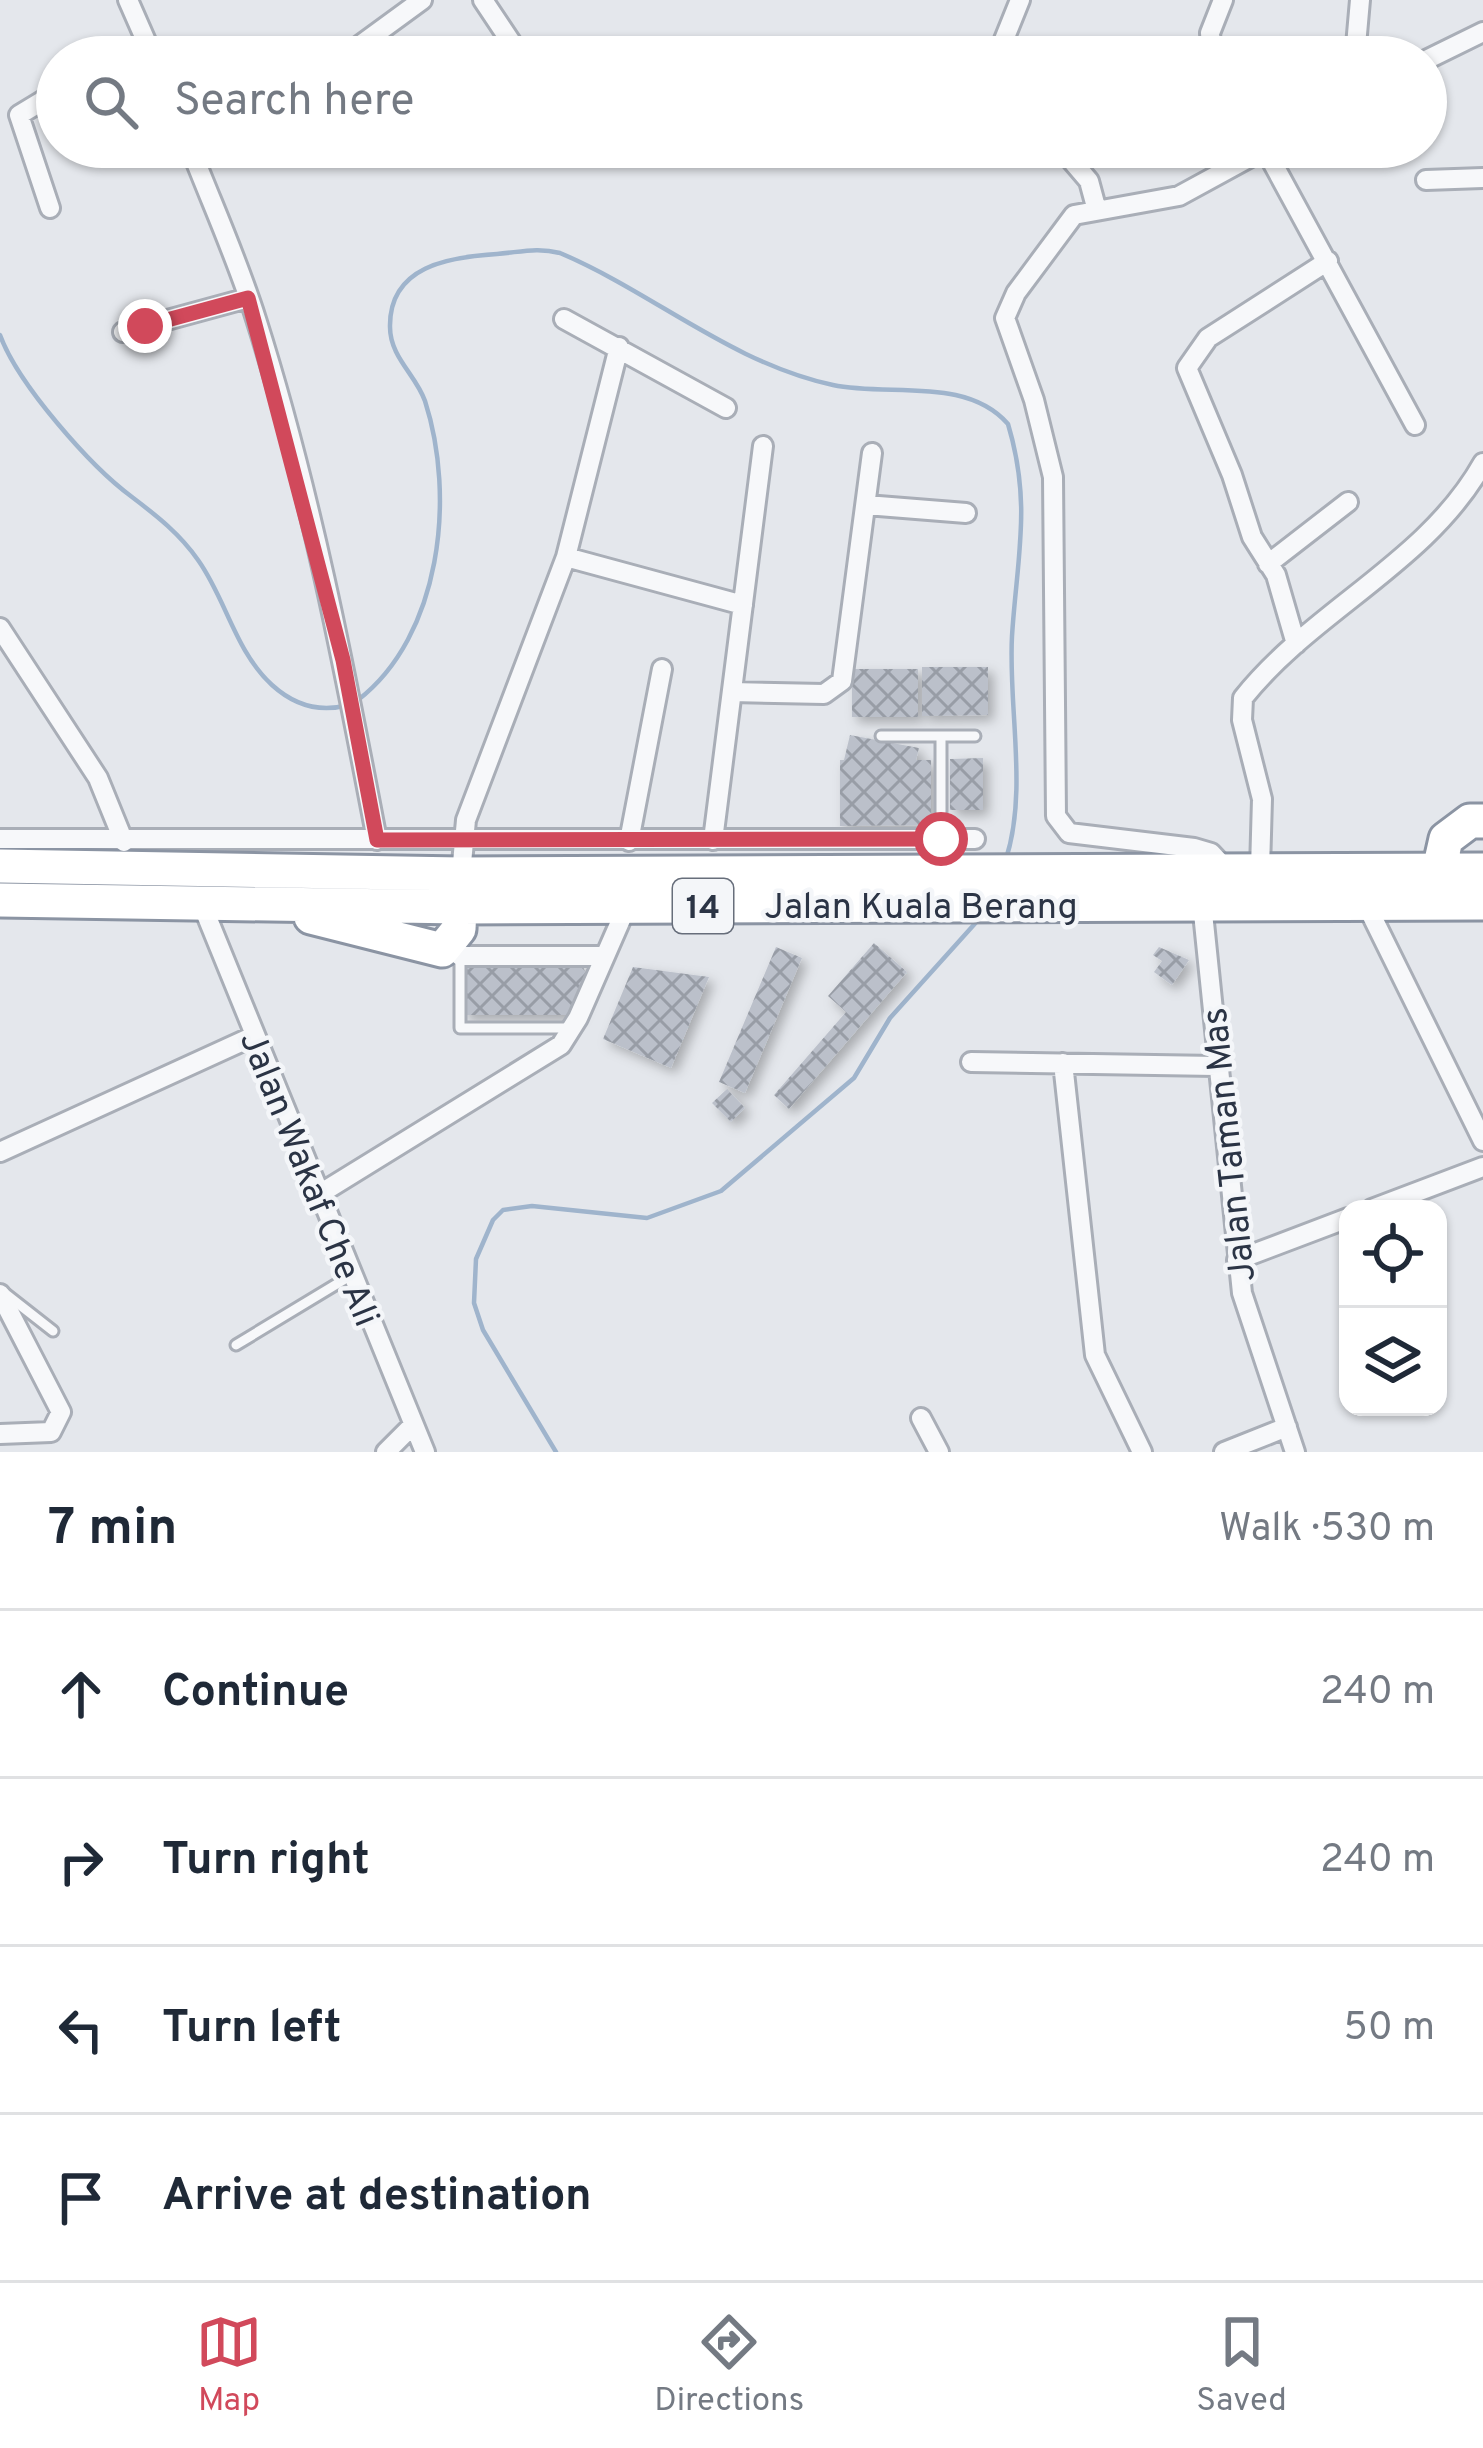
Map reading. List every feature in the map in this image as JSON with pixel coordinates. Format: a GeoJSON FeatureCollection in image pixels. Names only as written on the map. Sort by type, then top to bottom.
{"type":"FeatureCollection","features":[{"type":"Feature","properties":{"kind":"highway"},"geometry":{"type":"LineString","coordinates":[[1483,821],[1470,821],[1446,838],[1439,870],[1448,893],[1483,903]]}},
{"type":"Feature","properties":{"kind":"highway","name":"Jalan Kuala Berang"},"geometry":{"type":"LineString","coordinates":[[0,866],[462,874],[885,855],[943,872],[1202,903],[1483,903]]}},
{"type":"Feature","properties":{"kind":"highway","name":"Jalan Kuala Berang"},"geometry":{"type":"LineString","coordinates":[[1049,887],[1244,869],[1483,870]]}},
{"type":"Feature","properties":{"kind":"highway","name":"Jalan Kuala Berang"},"geometry":{"type":"LineString","coordinates":[[0,900],[264,904],[462,874],[627,906],[943,872]]}},
{"type":"Feature","properties":{"kind":"highway"},"geometry":{"type":"LineString","coordinates":[[264,904],[429,950],[455,951],[462,874]]}},
{"type":"Feature","properties":{"kind":"street"},"geometry":{"type":"LineString","coordinates":[[128,0],[142,36]]}},
{"type":"Feature","properties":{"kind":"street"},"geometry":{"type":"LineString","coordinates":[[373,36],[422,0]]}},
{"type":"Feature","properties":{"kind":"street"},"geometry":{"type":"LineString","coordinates":[[482,0],[507,36]]}},
{"type":"Feature","properties":{"kind":"street"},"geometry":{"type":"LineString","coordinates":[[1006,36],[1020,0]]}},
{"type":"Feature","properties":{"kind":"street"},"geometry":{"type":"LineString","coordinates":[[1211,36],[1223,0]]}},
{"type":"Feature","properties":{"kind":"street"},"geometry":{"type":"LineString","coordinates":[[1357,36],[1360,0]]}},
{"type":"Feature","properties":{"kind":"street"},"geometry":{"type":"LineString","coordinates":[[1447,50],[1483,32]]}},
{"type":"Feature","properties":{"kind":"street"},"geometry":{"type":"LineString","coordinates":[[36,106],[20,116],[36,165]]}},
{"type":"Feature","properties":{"kind":"street"},"geometry":{"type":"LineString","coordinates":[[37,168],[50,208]]}},
{"type":"Feature","properties":{"kind":"street"},"geometry":{"type":"LineString","coordinates":[[198,168],[248,298],[343,660],[377,840]]}},
{"type":"Feature","properties":{"kind":"street"},"geometry":{"type":"LineString","coordinates":[[1078,168],[1089,181],[1096,207]]}},
{"type":"Feature","properties":{"kind":"street"},"geometry":{"type":"LineString","coordinates":[[1230,168],[1179,196],[1096,207],[1074,215],[1005,318],[1038,412],[1053,477],[1057,816],[1069,833],[1194,848],[1244,869],[1262,800],[1240,708],[1250,689],[1295,644],[1398,562],[1457,505],[1483,463]]}},
{"type":"Feature","properties":{"kind":"street"},"geometry":{"type":"LineString","coordinates":[[1277,168],[1415,425]]}},
{"type":"Feature","properties":{"kind":"street"},"geometry":{"type":"LineString","coordinates":[[1426,179],[1483,178]]}},
{"type":"Feature","properties":{"kind":"street"},"geometry":{"type":"LineString","coordinates":[[1295,644],[1288,604],[1252,536],[1228,463],[1187,368],[1208,338],[1328,261]]}},
{"type":"Feature","properties":{"kind":"street"},"geometry":{"type":"LineString","coordinates":[[123,332],[248,298]]}},
{"type":"Feature","properties":{"kind":"street"},"geometry":{"type":"LineString","coordinates":[[564,319],[726,408]]}},
{"type":"Feature","properties":{"kind":"street"},"geometry":{"type":"LineString","coordinates":[[462,874],[566,556],[619,346]]}},
{"type":"Feature","properties":{"kind":"street"},"geometry":{"type":"LineString","coordinates":[[713,840],[764,446]]}},
{"type":"Feature","properties":{"kind":"street"},"geometry":{"type":"LineString","coordinates":[[732,692],[836,690],[846,666],[872,453]]}},
{"type":"Feature","properties":{"kind":"street"},"geometry":{"type":"LineString","coordinates":[[1268,564],[1348,502]]}},
{"type":"Feature","properties":{"kind":"street"},"geometry":{"type":"LineString","coordinates":[[866,505],[966,513]]}},
{"type":"Feature","properties":{"kind":"street"},"geometry":{"type":"LineString","coordinates":[[566,556],[743,605]]}},
{"type":"Feature","properties":{"kind":"street"},"geometry":{"type":"LineString","coordinates":[[0,628],[98,778],[124,842]]}},
{"type":"Feature","properties":{"kind":"street"},"geometry":{"type":"LineString","coordinates":[[629,841],[662,669]]}},
{"type":"Feature","properties":{"kind":"street"},"geometry":{"type":"LineString","coordinates":[[943,872],[975,838]]}},
{"type":"Feature","properties":{"kind":"street"},"geometry":{"type":"LineString","coordinates":[[0,839],[377,840],[462,874],[629,841],[713,840],[885,855]]}},
{"type":"Feature","properties":{"kind":"street","name":"Jalan Wakaf Che Ali"},"geometry":{"type":"LineString","coordinates":[[201,902],[425,1452]]}},
{"type":"Feature","properties":{"kind":"street","name":"Jalan Taman Mas"},"geometry":{"type":"LineString","coordinates":[[1202,903],[1242,1294],[1295,1452]]}},
{"type":"Feature","properties":{"kind":"street"},"geometry":{"type":"LineString","coordinates":[[1366,904],[1483,1141]]}},
{"type":"Feature","properties":{"kind":"street"},"geometry":{"type":"LineString","coordinates":[[318,1196],[549,1053],[574,1028],[627,906]]}},
{"type":"Feature","properties":{"kind":"street"},"geometry":{"type":"LineString","coordinates":[[455,951],[605,956]]}},
{"type":"Feature","properties":{"kind":"street"},"geometry":{"type":"LineString","coordinates":[[0,1152],[254,1036]]}},
{"type":"Feature","properties":{"kind":"street"},"geometry":{"type":"LineString","coordinates":[[970,1062],[1216,1066]]}},
{"type":"Feature","properties":{"kind":"street"},"geometry":{"type":"LineString","coordinates":[[1063,1063],[1095,1355],[1142,1452]]}},
{"type":"Feature","properties":{"kind":"street"},"geometry":{"type":"LineString","coordinates":[[1396,1200],[1483,1167]]}},
{"type":"Feature","properties":{"kind":"street"},"geometry":{"type":"LineString","coordinates":[[1238,1260],[1339,1221]]}},
{"type":"Feature","properties":{"kind":"street"},"geometry":{"type":"LineString","coordinates":[[0,1435],[51,1432],[61,1421],[56,1401],[2,1302]]}},
{"type":"Feature","properties":{"kind":"street"},"geometry":{"type":"LineString","coordinates":[[921,1418],[939,1452]]}},
{"type":"Feature","properties":{"kind":"street"},"geometry":{"type":"LineString","coordinates":[[386,1452],[411,1427]]}},
{"type":"Feature","properties":{"kind":"street"},"geometry":{"type":"LineString","coordinates":[[1224,1452],[1287,1427]]}},
{"type":"Feature","properties":{"kind":"lane"},"geometry":{"type":"LineString","coordinates":[[880,736],[975,736]]}},
{"type":"Feature","properties":{"kind":"lane"},"geometry":{"type":"LineString","coordinates":[[941,736],[943,872]]}},
{"type":"Feature","properties":{"kind":"lane"},"geometry":{"type":"LineString","coordinates":[[455,951],[460,1028],[574,1028]]}},
{"type":"Feature","properties":{"kind":"lane"},"geometry":{"type":"LineString","coordinates":[[236,1345],[350,1276]]}},
{"type":"Feature","properties":{"kind":"lane"},"geometry":{"type":"LineString","coordinates":[[2,1302],[10,1293],[53,1330]]}},
{"type":"Feature","properties":{"kind":"building"},"geometry":{"type":"Polygon","coordinates":[[[922,667],[988,667],[988,715],[922,716],[922,667]]]}},
{"type":"Feature","properties":{"kind":"building"},"geometry":{"type":"Polygon","coordinates":[[[852,669],[918,669],[918,717],[852,717],[852,669]]]}},
{"type":"Feature","properties":{"kind":"building"},"geometry":{"type":"Polygon","coordinates":[[[850,735],[919,748],[916,760],[931,760],[931,825],[840,826],[840,760],[844,760],[850,735]]]}},
{"type":"Feature","properties":{"kind":"building"},"geometry":{"type":"Polygon","coordinates":[[[983,758],[983,810],[950,810],[950,759],[983,758]]]}},
{"type":"Feature","properties":{"kind":"building"},"geometry":{"type":"Polygon","coordinates":[[[874,943],[907,972],[789,1109],[774,1095],[846,1012],[828,996],[874,943]]]}},
{"type":"Feature","properties":{"kind":"building"},"geometry":{"type":"Polygon","coordinates":[[[776,947],[802,958],[745,1093],[719,1082],[776,947]]]}},
{"type":"Feature","properties":{"kind":"building"},"geometry":{"type":"Polygon","coordinates":[[[1159,947],[1189,960],[1172,985],[1154,972],[1162,961],[1153,955],[1159,947]]]}},
{"type":"Feature","properties":{"kind":"building"},"geometry":{"type":"Polygon","coordinates":[[[463,965],[582,965],[588,977],[574,1015],[463,1015],[463,965]]]}},
{"type":"Feature","properties":{"kind":"building"},"geometry":{"type":"Polygon","coordinates":[[[633,967],[709,977],[671,1068],[603,1039],[633,967]]]}},
{"type":"Feature","properties":{"kind":"building"},"geometry":{"type":"Polygon","coordinates":[[[727,1089],[745,1108],[731,1122],[712,1103],[727,1089]]]}},
{"type":"Feature","properties":{"kind":"waterway"},"geometry":{"type":"LineString","coordinates":[[358,700],[386,673],[408,640],[424,603],[439,521],[434,439],[425,401],[391,338],[392,306],[411,278],[442,262],[529,251],[560,253],[727,344],[796,375],[833,385],[971,399],[1008,424],[1019,480],[1021,530],[1011,663],[1016,805],[1006,859]]}},
{"type":"Feature","properties":{"kind":"waterway"},"geometry":{"type":"LineString","coordinates":[[0,335],[22,377],[77,445],[191,551],[249,657],[272,685],[307,706],[348,705]]}},
{"type":"Feature","properties":{"kind":"waterway"},"geometry":{"type":"LineString","coordinates":[[556,1452],[483,1330],[474,1303],[476,1259],[493,1220],[503,1210],[532,1206],[647,1218],[721,1191],[854,1078],[890,1018],[980,918]]}},
{"type":"Feature","properties":{"kind":"route"},"geometry":{"type":"LineString","coordinates":[[145,326],[248,298],[277,393],[343,660],[377,840],[941,839]]}}]}
